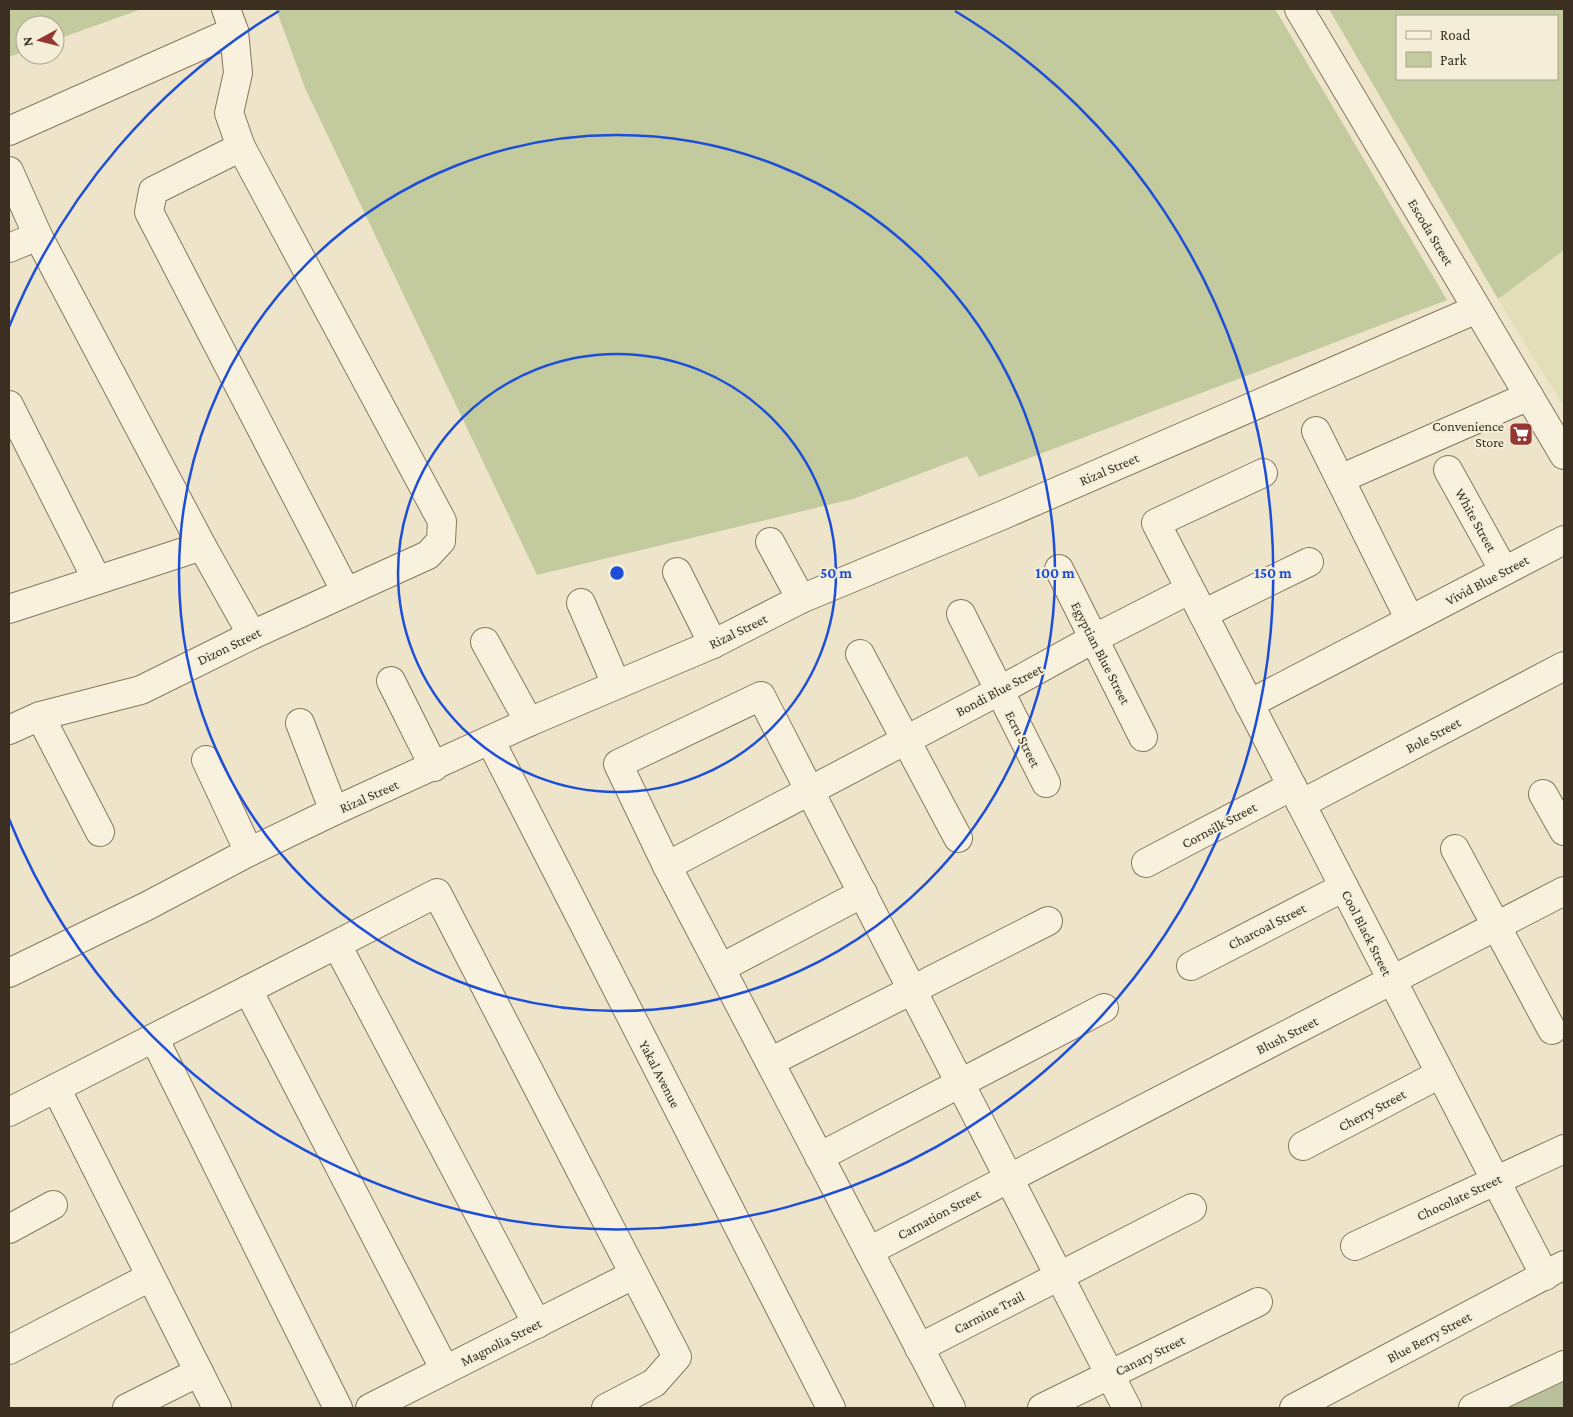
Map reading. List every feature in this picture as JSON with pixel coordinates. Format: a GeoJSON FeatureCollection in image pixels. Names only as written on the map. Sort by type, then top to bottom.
{"type":"FeatureCollection","features":[{"type":"Feature","properties":{"kind":"street","name":"Escoda Street"},"geometry":{"type":"LineString","coordinates":[[1299,9],[1564,454]]}},
{"type":"Feature","properties":{"kind":"street"},"geometry":{"type":"LineString","coordinates":[[9,131],[230,20],[238,73],[229,113],[241,147],[154,191],[149,212],[346,592]]}},
{"type":"Feature","properties":{"kind":"street","name":"Dizon Street"},"geometry":{"type":"LineString","coordinates":[[9,730],[40,716],[141,690],[252,634],[428,555],[441,541],[442,521],[241,147]]}},
{"type":"Feature","properties":{"kind":"street"},"geometry":{"type":"LineString","coordinates":[[9,171],[38,236],[202,546],[252,634]]}},
{"type":"Feature","properties":{"kind":"street"},"geometry":{"type":"LineString","coordinates":[[9,248],[38,236]]}},
{"type":"Feature","properties":{"kind":"street","name":"Rizal Street"},"geometry":{"type":"LineString","coordinates":[[9,973],[147,906],[249,852],[490,740],[616,684],[713,644],[801,600],[1004,515],[1477,309]]}},
{"type":"Feature","properties":{"kind":"street"},"geometry":{"type":"LineString","coordinates":[[1340,479],[1529,396]]}},
{"type":"Feature","properties":{"kind":"street"},"geometry":{"type":"LineString","coordinates":[[9,405],[97,580]]}},
{"type":"Feature","properties":{"kind":"street"},"geometry":{"type":"LineString","coordinates":[[1316,431],[1410,620]]}},
{"type":"Feature","properties":{"kind":"street","name":"White Street"},"geometry":{"type":"LineString","coordinates":[[1448,470],[1504,571]]}},
{"type":"Feature","properties":{"kind":"street","name":"Cool Black Street"},"geometry":{"type":"LineString","coordinates":[[1263,473],[1156,523],[1496,1181],[1554,1270]]}},
{"type":"Feature","properties":{"kind":"street","name":"Vivid Blue Street"},"geometry":{"type":"LineString","coordinates":[[1249,704],[1564,540]]}},
{"type":"Feature","properties":{"kind":"street"},"geometry":{"type":"LineString","coordinates":[[770,542],[801,600]]}},
{"type":"Feature","properties":{"kind":"street"},"geometry":{"type":"LineString","coordinates":[[9,609],[202,546]]}},
{"type":"Feature","properties":{"kind":"street"},"geometry":{"type":"LineString","coordinates":[[1203,614],[1309,562]]}},
{"type":"Feature","properties":{"kind":"street","name":"Egyptian Blue Street"},"geometry":{"type":"LineString","coordinates":[[1059,569],[1143,737]]}},
{"type":"Feature","properties":{"kind":"street"},"geometry":{"type":"LineString","coordinates":[[677,572],[713,644]]}},
{"type":"Feature","properties":{"kind":"street","name":"Bondi Blue Street"},"geometry":{"type":"LineString","coordinates":[[667,866],[999,691],[1093,639],[1189,590]]}},
{"type":"Feature","properties":{"kind":"street"},"geometry":{"type":"LineString","coordinates":[[581,603],[616,684]]}},
{"type":"Feature","properties":{"kind":"street","name":"Ecru Street"},"geometry":{"type":"LineString","coordinates":[[962,614],[1046,783]]}},
{"type":"Feature","properties":{"kind":"street"},"geometry":{"type":"LineString","coordinates":[[485,642],[530,722]]}},
{"type":"Feature","properties":{"kind":"street"},"geometry":{"type":"LineString","coordinates":[[860,654],[958,838]]}},
{"type":"Feature","properties":{"kind":"street","name":"Bole Street"},"geometry":{"type":"LineString","coordinates":[[1296,795],[1564,666]]}},
{"type":"Feature","properties":{"kind":"street"},"geometry":{"type":"LineString","coordinates":[[391,681],[434,767]]}},
{"type":"Feature","properties":{"kind":"street"},"geometry":{"type":"LineString","coordinates":[[951,1408],[667,866],[618,764],[761,696],[1127,1408]]}},
{"type":"Feature","properties":{"kind":"street"},"geometry":{"type":"LineString","coordinates":[[40,716],[100,832]]}},
{"type":"Feature","properties":{"kind":"street"},"geometry":{"type":"LineString","coordinates":[[300,723],[334,812]]}},
{"type":"Feature","properties":{"kind":"street","name":"Yakal Avenue"},"geometry":{"type":"LineString","coordinates":[[490,740],[829,1408]]}},
{"type":"Feature","properties":{"kind":"street"},"geometry":{"type":"LineString","coordinates":[[206,760],[249,852]]}},
{"type":"Feature","properties":{"kind":"street"},"geometry":{"type":"LineString","coordinates":[[1543,794],[1564,830]]}},
{"type":"Feature","properties":{"kind":"street","name":"Cornsilk Street"},"geometry":{"type":"LineString","coordinates":[[1146,863],[1296,795]]}},
{"type":"Feature","properties":{"kind":"street"},"geometry":{"type":"LineString","coordinates":[[1455,849],[1552,1030]]}},
{"type":"Feature","properties":{"kind":"street","name":"Charcoal Street"},"geometry":{"type":"LineString","coordinates":[[1191,966],[1344,887]]}},
{"type":"Feature","properties":{"kind":"street","name":"Blush Street"},"geometry":{"type":"LineString","coordinates":[[1009,1178],[1564,891]]}},
{"type":"Feature","properties":{"kind":"street"},"geometry":{"type":"LineString","coordinates":[[721,968],[862,893]]}},
{"type":"Feature","properties":{"kind":"street"},"geometry":{"type":"LineString","coordinates":[[9,1112],[437,894],[677,1358],[654,1383],[606,1408]]}},
{"type":"Feature","properties":{"kind":"street"},"geometry":{"type":"LineString","coordinates":[[770,1062],[1048,921]]}},
{"type":"Feature","properties":{"kind":"street"},"geometry":{"type":"LineString","coordinates":[[337,945],[537,1324]]}},
{"type":"Feature","properties":{"kind":"street"},"geometry":{"type":"LineString","coordinates":[[248,990],[445,1370]]}},
{"type":"Feature","properties":{"kind":"street"},"geometry":{"type":"LineString","coordinates":[[819,1157],[1104,1008]]}},
{"type":"Feature","properties":{"kind":"street"},"geometry":{"type":"LineString","coordinates":[[154,1038],[338,1408]]}},
{"type":"Feature","properties":{"kind":"street","name":"Cherry Street"},"geometry":{"type":"LineString","coordinates":[[1303,1146],[1440,1074]]}},
{"type":"Feature","properties":{"kind":"street"},"geometry":{"type":"LineString","coordinates":[[56,1088],[217,1408]]}},
{"type":"Feature","properties":{"kind":"street","name":"Chocolate Street"},"geometry":{"type":"LineString","coordinates":[[1355,1246],[1564,1149]]}},
{"type":"Feature","properties":{"kind":"street","name":"Carnation Street"},"geometry":{"type":"LineString","coordinates":[[868,1251],[1009,1178]]}},
{"type":"Feature","properties":{"kind":"street"},"geometry":{"type":"LineString","coordinates":[[9,1228],[53,1205]]}},
{"type":"Feature","properties":{"kind":"street","name":"Carmine Trail"},"geometry":{"type":"LineString","coordinates":[[920,1348],[1192,1208]]}},
{"type":"Feature","properties":{"kind":"street","name":"Blue Berry Street"},"geometry":{"type":"LineString","coordinates":[[1294,1408],[1554,1270]]}},
{"type":"Feature","properties":{"kind":"street","name":"Magnolia Street"},"geometry":{"type":"LineString","coordinates":[[370,1408],[634,1275]]}},
{"type":"Feature","properties":{"kind":"street"},"geometry":{"type":"LineString","coordinates":[[9,1350],[150,1277]]}},
{"type":"Feature","properties":{"kind":"street","name":"Canary Street"},"geometry":{"type":"LineString","coordinates":[[1042,1408],[1258,1302]]}},
{"type":"Feature","properties":{"kind":"street"},"geometry":{"type":"LineString","coordinates":[[1473,1408],[1564,1365]]}},
{"type":"Feature","properties":{"kind":"street"},"geometry":{"type":"LineString","coordinates":[[127,1408],[199,1372]]}},
{"type":"Feature","properties":{"kind":"shaded area"},"geometry":{"type":"Polygon","coordinates":[[[1564,250],[1564,407],[1498,299],[1564,250]]]}},
{"type":"Feature","properties":{"kind":"green space"},"geometry":{"type":"Polygon","coordinates":[[[9,9],[142,9],[65,36],[65,15],[15,15],[15,55],[9,57],[9,9]]]}},
{"type":"Feature","properties":{"kind":"green space"},"geometry":{"type":"Polygon","coordinates":[[[276,9],[1275,9],[1447,300],[979,477],[967,456],[853,499],[537,575],[305,88],[276,9]]]}},
{"type":"Feature","properties":{"kind":"green space"},"geometry":{"type":"Polygon","coordinates":[[[1329,9],[1564,9],[1564,250],[1498,299],[1329,9]]]}},
{"type":"Feature","properties":{"kind":"green space"},"geometry":{"type":"Polygon","coordinates":[[[1564,1356],[1564,1408],[1463,1408],[1564,1356]]]}},
{"type":"Feature","properties":{"kind":"place","name":"Convenience Store"},"geometry":{"type":"Point","coordinates":[1521,434]}}]}
